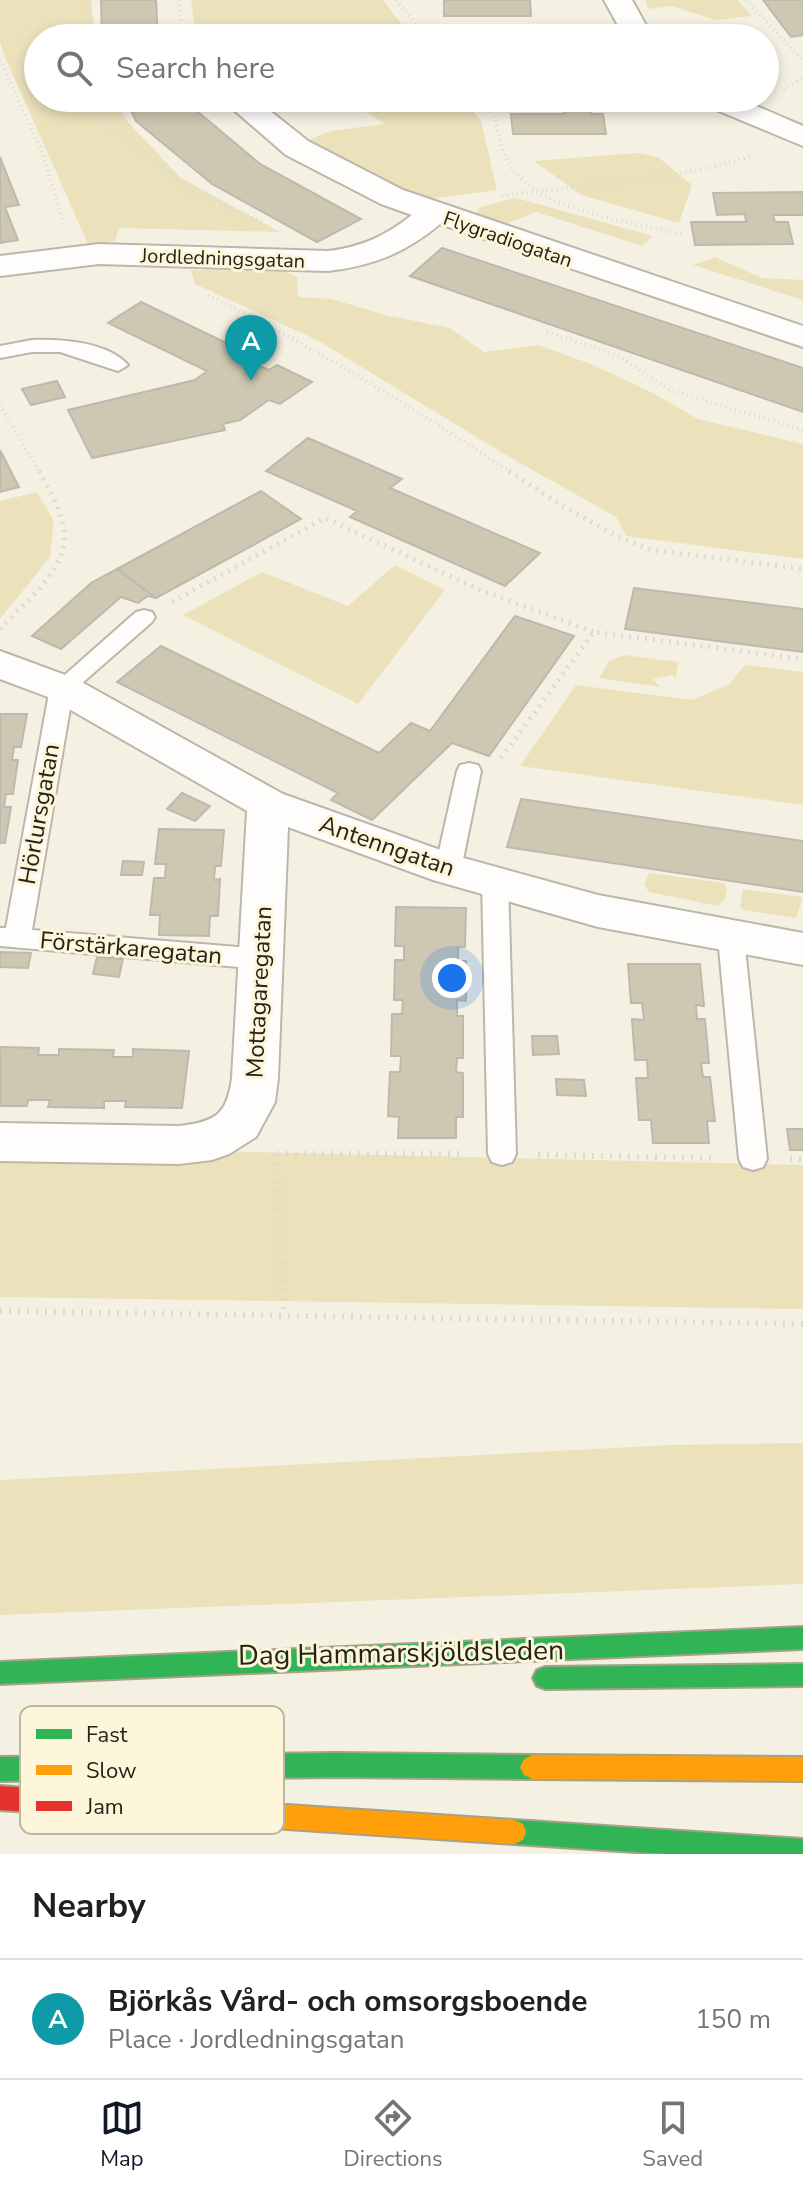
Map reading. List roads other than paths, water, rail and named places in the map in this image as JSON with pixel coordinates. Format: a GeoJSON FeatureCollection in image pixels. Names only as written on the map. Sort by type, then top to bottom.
{"type":"FeatureCollection","features":[{"type":"Feature","properties":{"kind":"main road"},"geometry":{"type":"LineString","coordinates":[[0,1673],[803,1638]]}},
{"type":"Feature","properties":{"kind":"main road","name":"Dag Hammarskjöldsleden"},"geometry":{"type":"LineString","coordinates":[[520,1678],[803,1675]]}},
{"type":"Feature","properties":{"kind":"main road","name":"Dag Hammarskjöldsleden"},"geometry":{"type":"LineString","coordinates":[[0,1685],[236,1682]]}},
{"type":"Feature","properties":{"kind":"main road"},"geometry":{"type":"LineString","coordinates":[[284,1766],[803,1769]]}},
{"type":"Feature","properties":{"kind":"main road"},"geometry":{"type":"LineString","coordinates":[[0,1769],[20,1769]]}},
{"type":"Feature","properties":{"kind":"main road"},"geometry":{"type":"LineString","coordinates":[[0,1798],[20,1799]]}},
{"type":"Feature","properties":{"kind":"main road"},"geometry":{"type":"LineString","coordinates":[[284,1817],[803,1851]]}},
{"type":"Feature","properties":{"kind":"street"},"geometry":{"type":"LineString","coordinates":[[618,0],[631,24]]}},
{"type":"Feature","properties":{"kind":"street","name":"Flygradiogatan"},"geometry":{"type":"LineString","coordinates":[[252,112],[297,148],[352,179],[434,213],[803,337]]}},
{"type":"Feature","properties":{"kind":"street"},"geometry":{"type":"LineString","coordinates":[[745,112],[803,137]]}},
{"type":"Feature","properties":{"kind":"street","name":"Jordledningsgatan"},"geometry":{"type":"LineString","coordinates":[[0,266],[69,256],[328,261],[380,253],[434,213]]}},
{"type":"Feature","properties":{"kind":"street","name":"Antenngatan"},"geometry":{"type":"LineString","coordinates":[[0,664],[62,688],[268,804],[448,869],[598,911],[803,949]]}},
{"type":"Feature","properties":{"kind":"street","name":"Mottagaregatan"},"geometry":{"type":"LineString","coordinates":[[0,1142],[179,1145],[212,1141],[239,1124],[252,1102],[268,804]]}},
{"type":"Feature","properties":{"kind":"lane"},"geometry":{"type":"LineString","coordinates":[[0,352],[59,344],[87,350],[118,365]]}},
{"type":"Feature","properties":{"kind":"lane"},"geometry":{"type":"LineString","coordinates":[[62,688],[144,617]]}},
{"type":"Feature","properties":{"kind":"lane","name":"Hörlursgatan"},"geometry":{"type":"LineString","coordinates":[[8,938],[62,688]]}},
{"type":"Feature","properties":{"kind":"lane"},"geometry":{"type":"LineString","coordinates":[[448,869],[469,771]]}},
{"type":"Feature","properties":{"kind":"lane"},"geometry":{"type":"LineString","coordinates":[[495,882],[502,1154]]}},
{"type":"Feature","properties":{"kind":"lane","name":"Förstärkaregatan"},"geometry":{"type":"LineString","coordinates":[[8,938],[261,959]]}},
{"type":"Feature","properties":{"kind":"lane"},"geometry":{"type":"LineString","coordinates":[[731,938],[753,1159]]}},
{"type":"Feature","properties":{"kind":"place","name":"Björkås Vård- och omsorgsboende"},"geometry":{"type":"Point","coordinates":[251,381]}}]}
